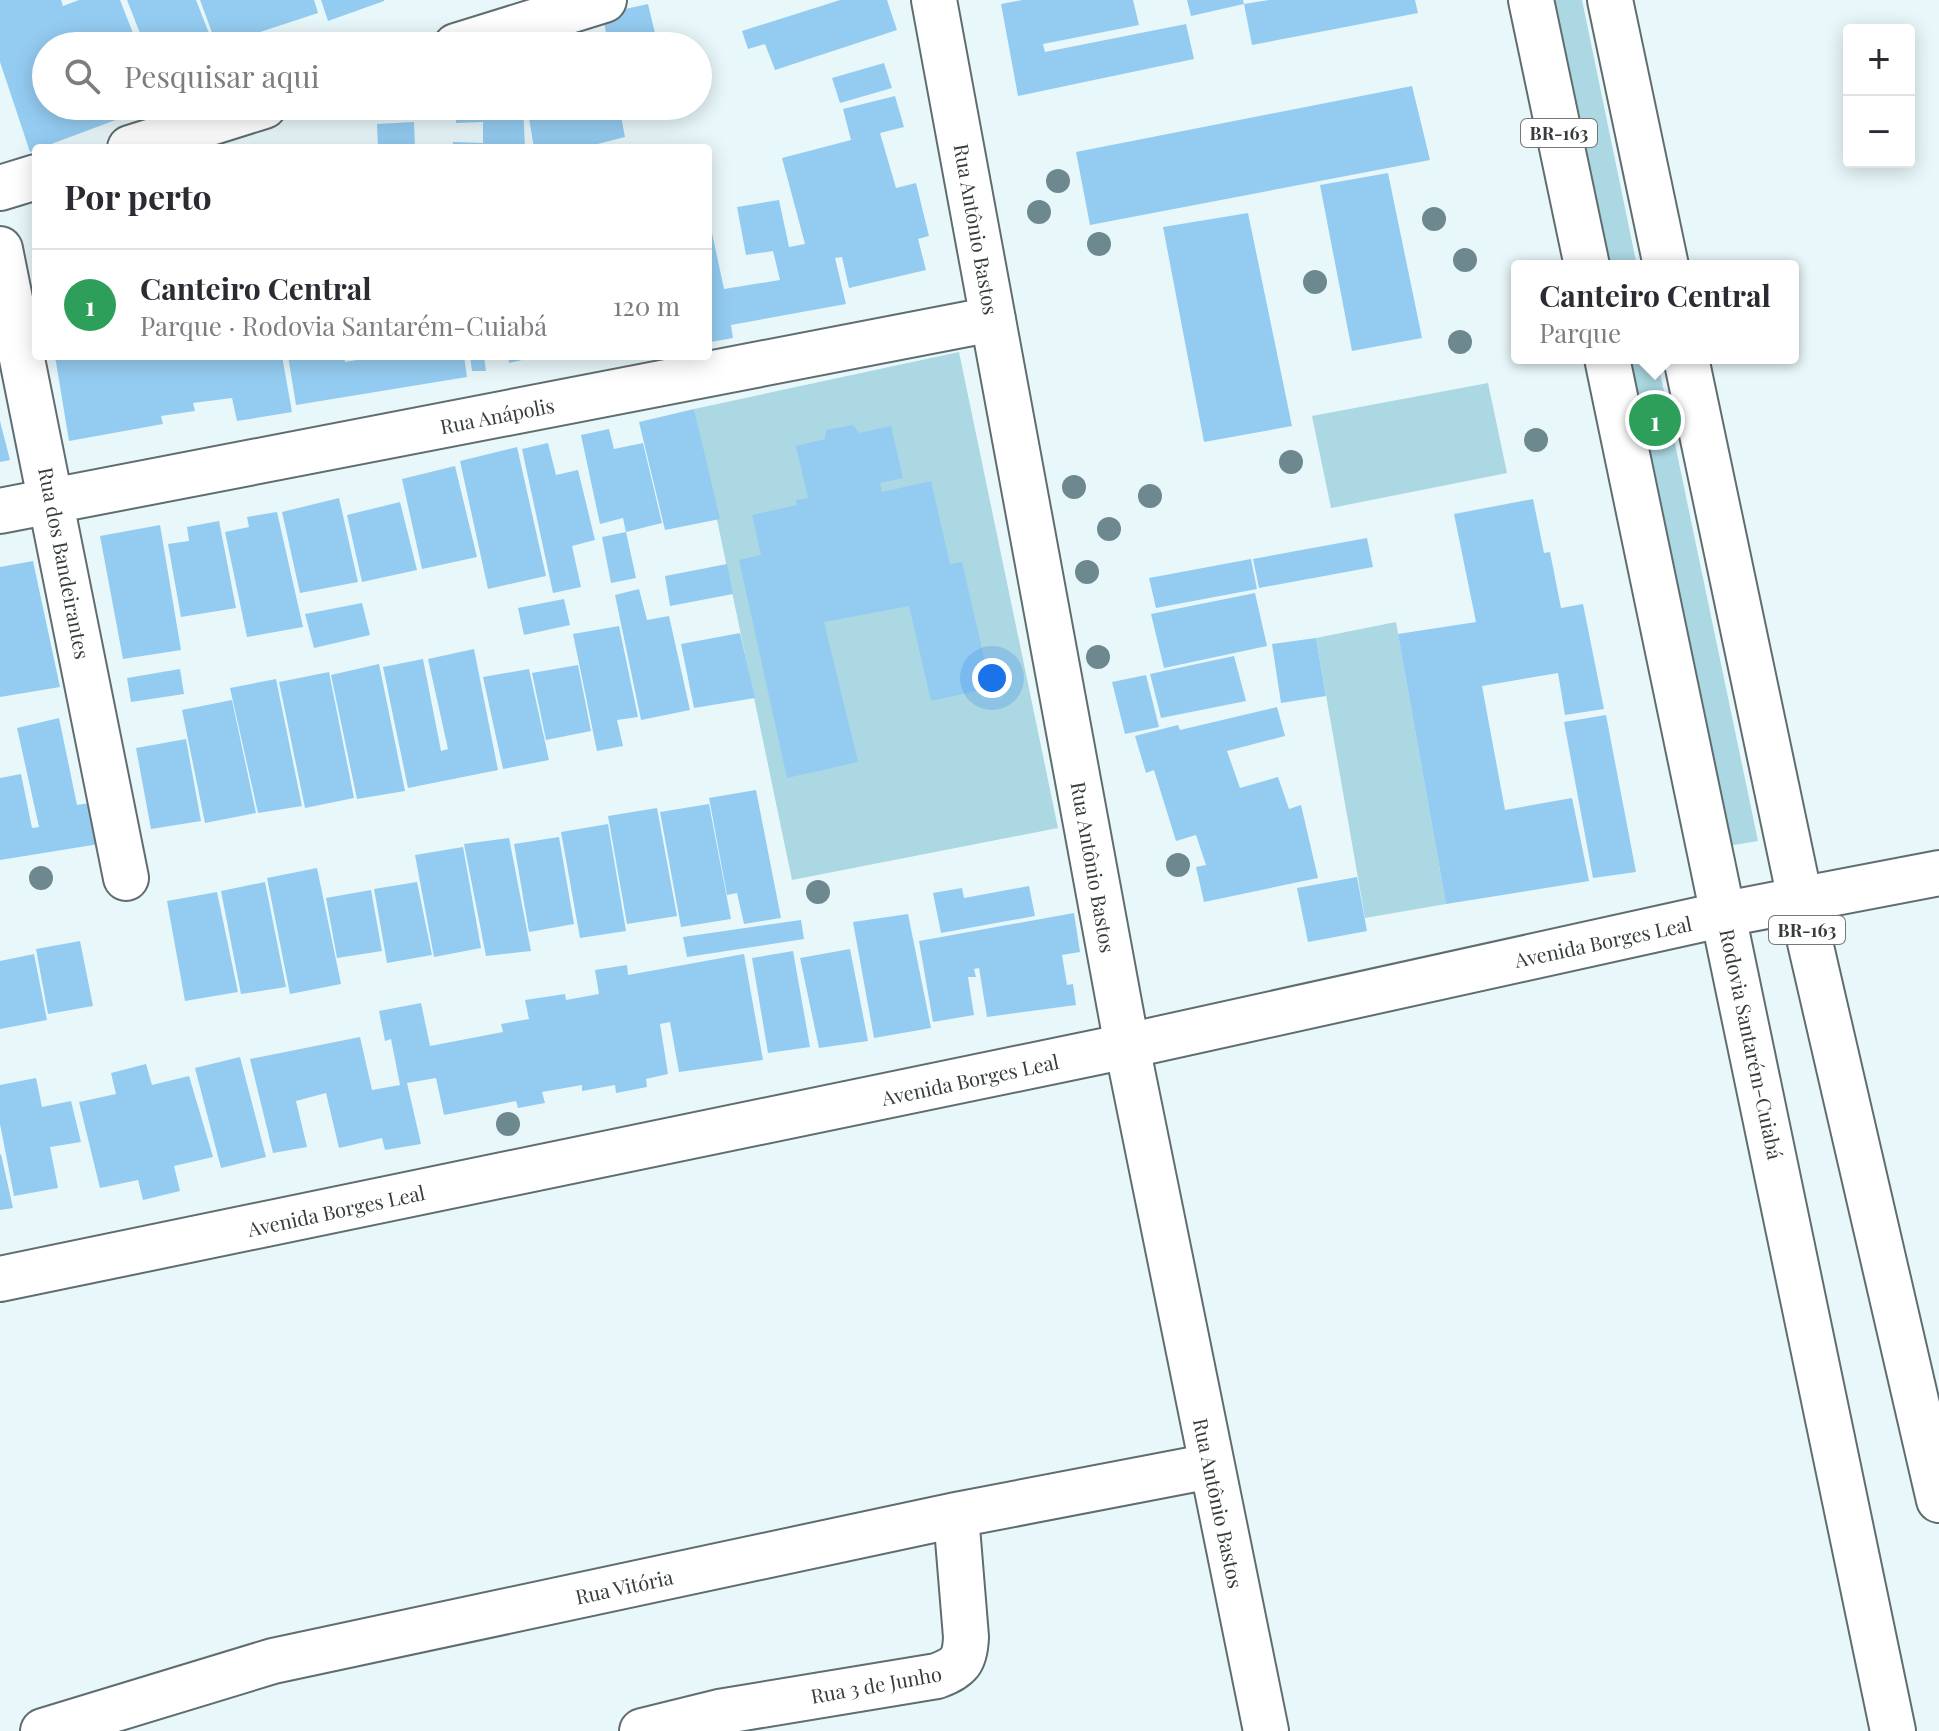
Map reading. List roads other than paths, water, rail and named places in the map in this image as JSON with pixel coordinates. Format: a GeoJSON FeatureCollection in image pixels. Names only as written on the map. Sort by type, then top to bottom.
{"type":"FeatureCollection","features":[{"type":"Feature","properties":{"kind":"main road"},"geometry":{"type":"LineString","coordinates":[[501,32],[604,0]]}},
{"type":"Feature","properties":{"kind":"main road","name":"Rua Antônio Bastos"},"geometry":{"type":"LineString","coordinates":[[934,0],[1127,1046],[1266,1731]]}},
{"type":"Feature","properties":{"kind":"main road","name":"BR-163"},"geometry":{"type":"LineString","coordinates":[[1531,0],[1586,260]]}},
{"type":"Feature","properties":{"kind":"main road"},"geometry":{"type":"LineString","coordinates":[[1610,0],[1665,260]]}},
{"type":"Feature","properties":{"kind":"main road"},"geometry":{"type":"LineString","coordinates":[[143,144],[219,120]]}},
{"type":"Feature","properties":{"kind":"main road"},"geometry":{"type":"LineString","coordinates":[[0,188],[32,178]]}},
{"type":"Feature","properties":{"kind":"main road","name":"Rua dos Bandeirantes"},"geometry":{"type":"LineString","coordinates":[[0,249],[53,501],[126,878]]}},
{"type":"Feature","properties":{"kind":"main road","name":"Rua Anápolis"},"geometry":{"type":"LineString","coordinates":[[0,511],[993,319]]}},
{"type":"Feature","properties":{"kind":"main road","name":"Rodovia Santarém-Cuiabá"},"geometry":{"type":"LineString","coordinates":[[1608,364],[1893,1731]]}},
{"type":"Feature","properties":{"kind":"main road","name":"BR-163"},"geometry":{"type":"LineString","coordinates":[[1687,364],[1800,899],[1939,1500]]}},
{"type":"Feature","properties":{"kind":"main road","name":"Avenida Borges Leal"},"geometry":{"type":"LineString","coordinates":[[0,1279],[1127,1046],[1725,914],[1939,873]]}},
{"type":"Feature","properties":{"kind":"main road","name":"Rua Vitória"},"geometry":{"type":"LineString","coordinates":[[43,1731],[273,1661],[956,1515],[1211,1466]]}},
{"type":"Feature","properties":{"kind":"main road","name":"Rua 3 de Junho"},"geometry":{"type":"LineString","coordinates":[[642,1731],[719,1712],[937,1676],[954,1670],[965,1655],[966,1637],[956,1515]]}},
{"type":"Feature","properties":{"kind":"place","name":"Canteiro Central"},"geometry":{"type":"Point","coordinates":[1655,420]}}]}
